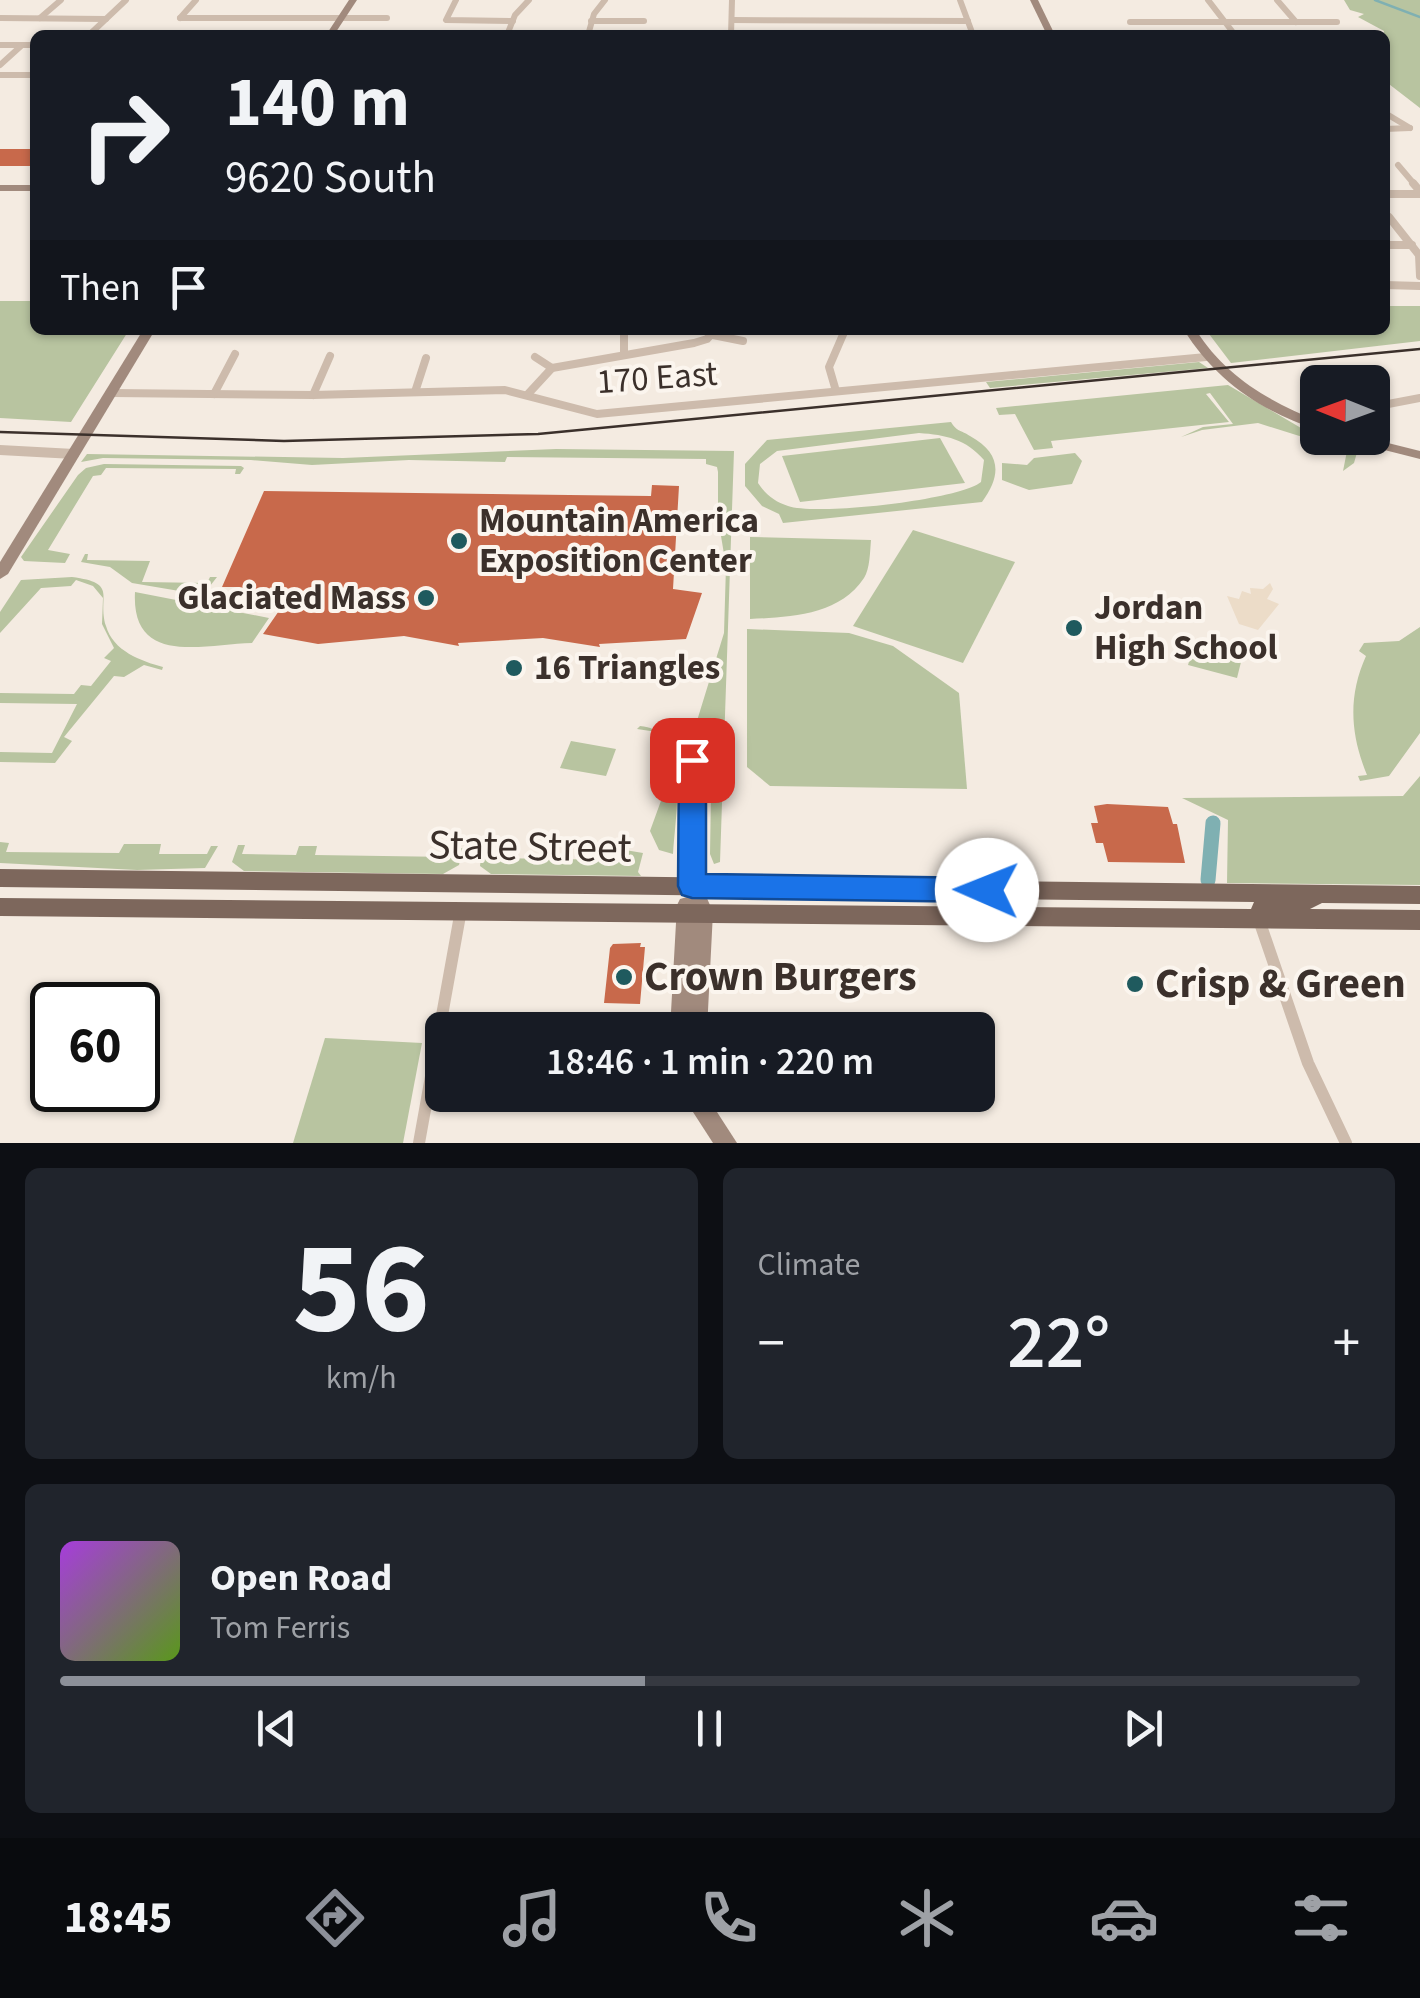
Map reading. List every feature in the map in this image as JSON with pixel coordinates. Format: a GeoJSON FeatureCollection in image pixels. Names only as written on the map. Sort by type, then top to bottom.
{"type":"FeatureCollection","features":[{"type":"Feature","properties":{"kind":"main road","name":"State Street"},"geometry":{"type":"LineString","coordinates":[[0,878],[1420,895]]}},
{"type":"Feature","properties":{"kind":"main road"},"geometry":{"type":"LineString","coordinates":[[1259,919],[1262,909],[1268,906],[1293,907],[1320,894]]}},
{"type":"Feature","properties":{"kind":"main road","name":"State Street"},"geometry":{"type":"LineString","coordinates":[[0,907],[462,908],[1420,920]]}},
{"type":"Feature","properties":{"kind":"street"},"geometry":{"type":"LineString","coordinates":[[40,18],[61,0]]}},
{"type":"Feature","properties":{"kind":"street"},"geometry":{"type":"LineString","coordinates":[[95,30],[126,0]]}},
{"type":"Feature","properties":{"kind":"street"},"geometry":{"type":"LineString","coordinates":[[196,0],[180,18],[385,21],[394,6]]}},
{"type":"Feature","properties":{"kind":"street"},"geometry":{"type":"LineString","coordinates":[[333,30],[353,0]]}},
{"type":"Feature","properties":{"kind":"street"},"geometry":{"type":"LineString","coordinates":[[456,0],[446,20],[512,20]]}},
{"type":"Feature","properties":{"kind":"street"},"geometry":{"type":"LineString","coordinates":[[509,30],[512,20],[529,0]]}},
{"type":"Feature","properties":{"kind":"street"},"geometry":{"type":"LineString","coordinates":[[589,30],[605,0]]}},
{"type":"Feature","properties":{"kind":"street"},"geometry":{"type":"LineString","coordinates":[[731,30],[732,0]]}},
{"type":"Feature","properties":{"kind":"street"},"geometry":{"type":"LineString","coordinates":[[960,0],[971,30]]}},
{"type":"Feature","properties":{"kind":"street"},"geometry":{"type":"LineString","coordinates":[[1034,0],[1049,30]]}},
{"type":"Feature","properties":{"kind":"street"},"geometry":{"type":"LineString","coordinates":[[1208,0],[1232,30]]}},
{"type":"Feature","properties":{"kind":"street"},"geometry":{"type":"LineString","coordinates":[[1276,0],[1296,22]]}},
{"type":"Feature","properties":{"kind":"street"},"geometry":{"type":"LineString","coordinates":[[0,18],[106,19]]}},
{"type":"Feature","properties":{"kind":"street"},"geometry":{"type":"LineString","coordinates":[[732,20],[968,22]]}},
{"type":"Feature","properties":{"kind":"street"},"geometry":{"type":"LineString","coordinates":[[591,21],[644,21]]}},
{"type":"Feature","properties":{"kind":"street"},"geometry":{"type":"LineString","coordinates":[[1130,22],[1337,22]]}},
{"type":"Feature","properties":{"kind":"street"},"geometry":{"type":"LineString","coordinates":[[0,45],[30,46]]}},
{"type":"Feature","properties":{"kind":"street"},"geometry":{"type":"LineString","coordinates":[[0,66],[22,46]]}},
{"type":"Feature","properties":{"kind":"street"},"geometry":{"type":"LineString","coordinates":[[0,75],[30,76]]}},
{"type":"Feature","properties":{"kind":"street"},"geometry":{"type":"LineString","coordinates":[[1390,116],[1410,128],[1390,129]]}},
{"type":"Feature","properties":{"kind":"street"},"geometry":{"type":"LineString","coordinates":[[1398,165],[1420,192]]}},
{"type":"Feature","properties":{"kind":"street"},"geometry":{"type":"LineString","coordinates":[[0,188],[30,188]]}},
{"type":"Feature","properties":{"kind":"street"},"geometry":{"type":"LineString","coordinates":[[1390,194],[1420,192]]}},
{"type":"Feature","properties":{"kind":"street"},"geometry":{"type":"LineString","coordinates":[[1390,218],[1419,255],[1420,276]]}},
{"type":"Feature","properties":{"kind":"street"},"geometry":{"type":"LineString","coordinates":[[1390,245],[1412,245]]}},
{"type":"Feature","properties":{"kind":"street"},"geometry":{"type":"LineString","coordinates":[[1390,285],[1420,286]]}},
{"type":"Feature","properties":{"kind":"street"},"geometry":{"type":"LineString","coordinates":[[0,574],[146,335]]}},
{"type":"Feature","properties":{"kind":"street"},"geometry":{"type":"LineString","coordinates":[[624,335],[624,354]]}},
{"type":"Feature","properties":{"kind":"street"},"geometry":{"type":"LineString","coordinates":[[528,394],[552,368],[694,343],[709,335]]}},
{"type":"Feature","properties":{"kind":"street"},"geometry":{"type":"LineString","coordinates":[[725,335],[743,340]]}},
{"type":"Feature","properties":{"kind":"street"},"geometry":{"type":"LineString","coordinates":[[836,391],[831,384],[829,355],[843,335]]}},
{"type":"Feature","properties":{"kind":"street"},"geometry":{"type":"LineString","coordinates":[[1193,335],[1206,357],[1230,379],[1300,417]]}},
{"type":"Feature","properties":{"kind":"street"},"geometry":{"type":"LineString","coordinates":[[1202,335],[1221,362],[1272,404]]}},
{"type":"Feature","properties":{"kind":"street"},"geometry":{"type":"LineString","coordinates":[[214,394],[235,354]]}},
{"type":"Feature","properties":{"kind":"street"},"geometry":{"type":"LineString","coordinates":[[314,395],[330,356]]}},
{"type":"Feature","properties":{"kind":"street"},"geometry":{"type":"LineString","coordinates":[[534,357],[552,368]]}},
{"type":"Feature","properties":{"kind":"street","name":"170 East"},"geometry":{"type":"LineString","coordinates":[[113,393],[314,395],[505,390],[596,414],[1206,357]]}},
{"type":"Feature","properties":{"kind":"street"},"geometry":{"type":"LineString","coordinates":[[415,392],[426,358]]}},
{"type":"Feature","properties":{"kind":"street"},"geometry":{"type":"LineString","coordinates":[[1390,404],[1420,398]]}},
{"type":"Feature","properties":{"kind":"street"},"geometry":{"type":"LineString","coordinates":[[1390,448],[1420,455]]}},
{"type":"Feature","properties":{"kind":"street"},"geometry":{"type":"LineString","coordinates":[[0,450],[74,454]]}},
{"type":"Feature","properties":{"kind":"street"},"geometry":{"type":"LineString","coordinates":[[692,760],[697,1012]]}},
{"type":"Feature","properties":{"kind":"street"},"geometry":{"type":"LineString","coordinates":[[419,1143],[462,908]]}},
{"type":"Feature","properties":{"kind":"street"},"geometry":{"type":"LineString","coordinates":[[682,1012],[694,912]]}},
{"type":"Feature","properties":{"kind":"street"},"geometry":{"type":"LineString","coordinates":[[1259,919],[1308,1063],[1346,1143]]}},
{"type":"Feature","properties":{"kind":"street"},"geometry":{"type":"LineString","coordinates":[[704,1112],[719,1134]]}},
{"type":"Feature","properties":{"kind":"green space"},"geometry":{"type":"Polygon","coordinates":[[[1344,0],[1420,0],[1420,108],[1390,85],[1390,30],[1382,30],[1358,17],[1364,14],[1350,10],[1344,0]]]}},
{"type":"Feature","properties":{"kind":"green space"},"geometry":{"type":"Polygon","coordinates":[[[0,301],[30,301],[30,335],[126,335],[71,422],[0,418],[0,301]]]}},
{"type":"Feature","properties":{"kind":"green space"},"geometry":{"type":"Polygon","coordinates":[[[1390,306],[1420,306],[1420,341],[1231,363],[1210,335],[1390,335],[1390,306]]]}},
{"type":"Feature","properties":{"kind":"green space"},"geometry":{"type":"Polygon","coordinates":[[[1199,362],[1208,368],[990,388],[986,382],[1199,362]]]}},
{"type":"Feature","properties":{"kind":"green space"},"geometry":{"type":"Polygon","coordinates":[[[1228,385],[1300,427],[1300,436],[1258,423],[1202,430],[1181,437],[1203,427],[1233,424],[1210,393],[1206,394],[1229,422],[1051,441],[1053,448],[1034,450],[1015,414],[999,415],[996,408],[1228,385]]]}},
{"type":"Feature","properties":{"kind":"green space"},"geometry":{"type":"Polygon","coordinates":[[[951,422],[988,450],[995,474],[982,502],[783,523],[779,514],[762,506],[745,486],[745,464],[767,440],[951,422]],[[929,434],[777,451],[760,464],[758,483],[783,504],[827,509],[918,500],[968,489],[981,482],[984,460],[977,453],[955,439],[929,434]]]}},
{"type":"Feature","properties":{"kind":"green space"},"geometry":{"type":"Polygon","coordinates":[[[940,438],[965,483],[800,502],[782,456],[940,438]]]}},
{"type":"Feature","properties":{"kind":"green space"},"geometry":{"type":"Polygon","coordinates":[[[556,449],[734,451],[720,862],[714,864],[710,854],[711,793],[696,724],[724,633],[726,566],[718,518],[718,472],[717,467],[706,464],[706,459],[507,457],[505,462],[409,460],[312,465],[103,458],[81,462],[87,454],[343,458],[556,449]]]}},
{"type":"Feature","properties":{"kind":"green space"},"geometry":{"type":"Polygon","coordinates":[[[1075,453],[1082,461],[1072,484],[1029,490],[1002,480],[1002,463],[1027,465],[1034,458],[1075,453]]]}},
{"type":"Feature","properties":{"kind":"green space"},"geometry":{"type":"Polygon","coordinates":[[[1346,455],[1356,455],[1354,463],[1343,471],[1346,455]]]}},
{"type":"Feature","properties":{"kind":"green space"},"geometry":{"type":"Polygon","coordinates":[[[104,464],[244,468],[235,474],[236,469],[106,468],[101,475],[93,476],[48,550],[70,554],[65,563],[24,561],[21,557],[78,475],[86,468],[104,464]]]}},
{"type":"Feature","properties":{"kind":"green space"},"geometry":{"type":"Polygon","coordinates":[[[913,530],[1015,562],[963,663],[853,626],[913,530]]]}},
{"type":"Feature","properties":{"kind":"green space"},"geometry":{"type":"Polygon","coordinates":[[[750,537],[871,540],[867,570],[854,591],[827,607],[797,615],[750,619],[750,537]]]}},
{"type":"Feature","properties":{"kind":"green space"},"geometry":{"type":"Polygon","coordinates":[[[85,554],[87,560],[150,561],[142,582],[207,583],[210,577],[217,577],[203,595],[132,583],[110,567],[81,562],[85,554]]]}},
{"type":"Feature","properties":{"kind":"green space"},"geometry":{"type":"Polygon","coordinates":[[[72,577],[101,587],[103,592],[106,626],[115,642],[137,658],[163,667],[162,670],[144,665],[124,677],[114,676],[64,737],[72,741],[55,763],[0,762],[0,752],[52,753],[77,704],[0,703],[0,693],[74,694],[81,685],[91,686],[111,661],[104,658],[114,648],[102,624],[103,598],[93,586],[76,580],[71,586],[41,588],[0,633],[0,612],[21,580],[72,577]]]}},
{"type":"Feature","properties":{"kind":"green space"},"geometry":{"type":"Polygon","coordinates":[[[135,592],[269,618],[252,643],[174,646],[145,632],[137,616],[135,592]]]}},
{"type":"Feature","properties":{"kind":"green space"},"geometry":{"type":"Polygon","coordinates":[[[1420,627],[1420,733],[1389,776],[1360,781],[1358,776],[1367,775],[1353,715],[1356,686],[1366,656],[1359,651],[1364,643],[1399,641],[1420,627]]]}},
{"type":"Feature","properties":{"kind":"green space"},"geometry":{"type":"Polygon","coordinates":[[[747,629],[849,633],[893,646],[959,693],[967,789],[770,786],[747,767],[747,629]]]}},
{"type":"Feature","properties":{"kind":"green space"},"geometry":{"type":"Polygon","coordinates":[[[1194,645],[1231,657],[1236,646],[1240,648],[1238,652],[1243,654],[1237,678],[1188,665],[1194,645]]]}},
{"type":"Feature","properties":{"kind":"green space"},"geometry":{"type":"Polygon","coordinates":[[[657,732],[667,742],[677,777],[673,854],[659,850],[650,831],[670,776],[659,772],[667,750],[655,739],[657,732]]]}},
{"type":"Feature","properties":{"kind":"green space"},"geometry":{"type":"Polygon","coordinates":[[[571,741],[616,749],[606,776],[560,768],[571,741]]]}},
{"type":"Feature","properties":{"kind":"green space"},"geometry":{"type":"Polygon","coordinates":[[[1420,776],[1420,885],[1227,883],[1228,820],[1182,798],[1403,796],[1420,776]]]}},
{"type":"Feature","properties":{"kind":"green space"},"geometry":{"type":"Polygon","coordinates":[[[0,842],[9,843],[6,852],[119,853],[124,844],[161,844],[159,854],[207,854],[211,846],[218,846],[205,868],[137,870],[0,863],[0,842]]]}},
{"type":"Feature","properties":{"kind":"green space"},"geometry":{"type":"Polygon","coordinates":[[[238,845],[245,845],[242,854],[296,855],[299,846],[317,846],[315,855],[451,857],[454,849],[463,848],[459,865],[443,874],[244,871],[232,862],[238,845]]]}},
{"type":"Feature","properties":{"kind":"green space"},"geometry":{"type":"Polygon","coordinates":[[[482,849],[491,849],[490,858],[621,860],[625,850],[643,853],[638,872],[641,876],[491,874],[480,866],[482,849]]]}},
{"type":"Feature","properties":{"kind":"green space"},"geometry":{"type":"Polygon","coordinates":[[[325,1038],[422,1043],[403,1143],[293,1143],[325,1038]]]}},
{"type":"Feature","properties":{"kind":"shaded area"},"geometry":{"type":"Polygon","coordinates":[[[1270,583],[1273,589],[1267,599],[1279,604],[1258,630],[1239,624],[1227,596],[1239,599],[1242,591],[1251,594],[1250,588],[1263,589],[1270,583]]]}},
{"type":"Feature","properties":{"kind":"building"},"geometry":{"type":"Polygon","coordinates":[[[0,149],[30,149],[30,166],[0,166],[0,149]]]}},
{"type":"Feature","properties":{"kind":"building","name":"Mountain America Exposition Center"},"geometry":{"type":"Polygon","coordinates":[[[652,485],[679,486],[673,589],[702,593],[686,639],[599,644],[600,647],[543,638],[458,643],[459,646],[404,636],[318,644],[263,634],[283,605],[235,597],[240,587],[222,587],[264,491],[651,496],[652,485]]]}},
{"type":"Feature","properties":{"kind":"building"},"geometry":{"type":"Polygon","coordinates":[[[1094,806],[1168,807],[1173,824],[1177,824],[1185,863],[1108,862],[1103,843],[1096,843],[1091,823],[1098,823],[1094,806]]]}},
{"type":"Feature","properties":{"kind":"building","name":"Crown Burgers"},"geometry":{"type":"Polygon","coordinates":[[[641,943],[640,947],[645,947],[640,1004],[604,1003],[610,948],[613,944],[641,943]]]}},
{"type":"Feature","properties":{"kind":"waterway"},"geometry":{"type":"LineString","coordinates":[[1375,0],[1420,17]]}},
{"type":"Feature","properties":{"kind":"waterway"},"geometry":{"type":"LineString","coordinates":[[1208,880],[1213,823]]}},
{"type":"Feature","properties":{"kind":"tram line"},"geometry":{"type":"LineString","coordinates":[[0,432],[284,441],[538,434],[1420,349]]}},
{"type":"Feature","properties":{"kind":"place","name":"Mountain America Exposition Center"},"geometry":{"type":"Point","coordinates":[459,541]}},
{"type":"Feature","properties":{"kind":"place","name":"Glaciated Mass"},"geometry":{"type":"Point","coordinates":[426,598]}},
{"type":"Feature","properties":{"kind":"place","name":"Jordan High School"},"geometry":{"type":"Point","coordinates":[1074,628]}},
{"type":"Feature","properties":{"kind":"place","name":"16 Triangles"},"geometry":{"type":"Point","coordinates":[514,668]}},
{"type":"Feature","properties":{"kind":"place","name":"Crown Burgers"},"geometry":{"type":"Point","coordinates":[624,977]}},
{"type":"Feature","properties":{"kind":"place","name":"Crisp & Green"},"geometry":{"type":"Point","coordinates":[1135,984]}},
{"type":"Feature","properties":{"kind":"route"},"geometry":{"type":"LineString","coordinates":[[692,760],[692,886],[987,890]]}}]}
